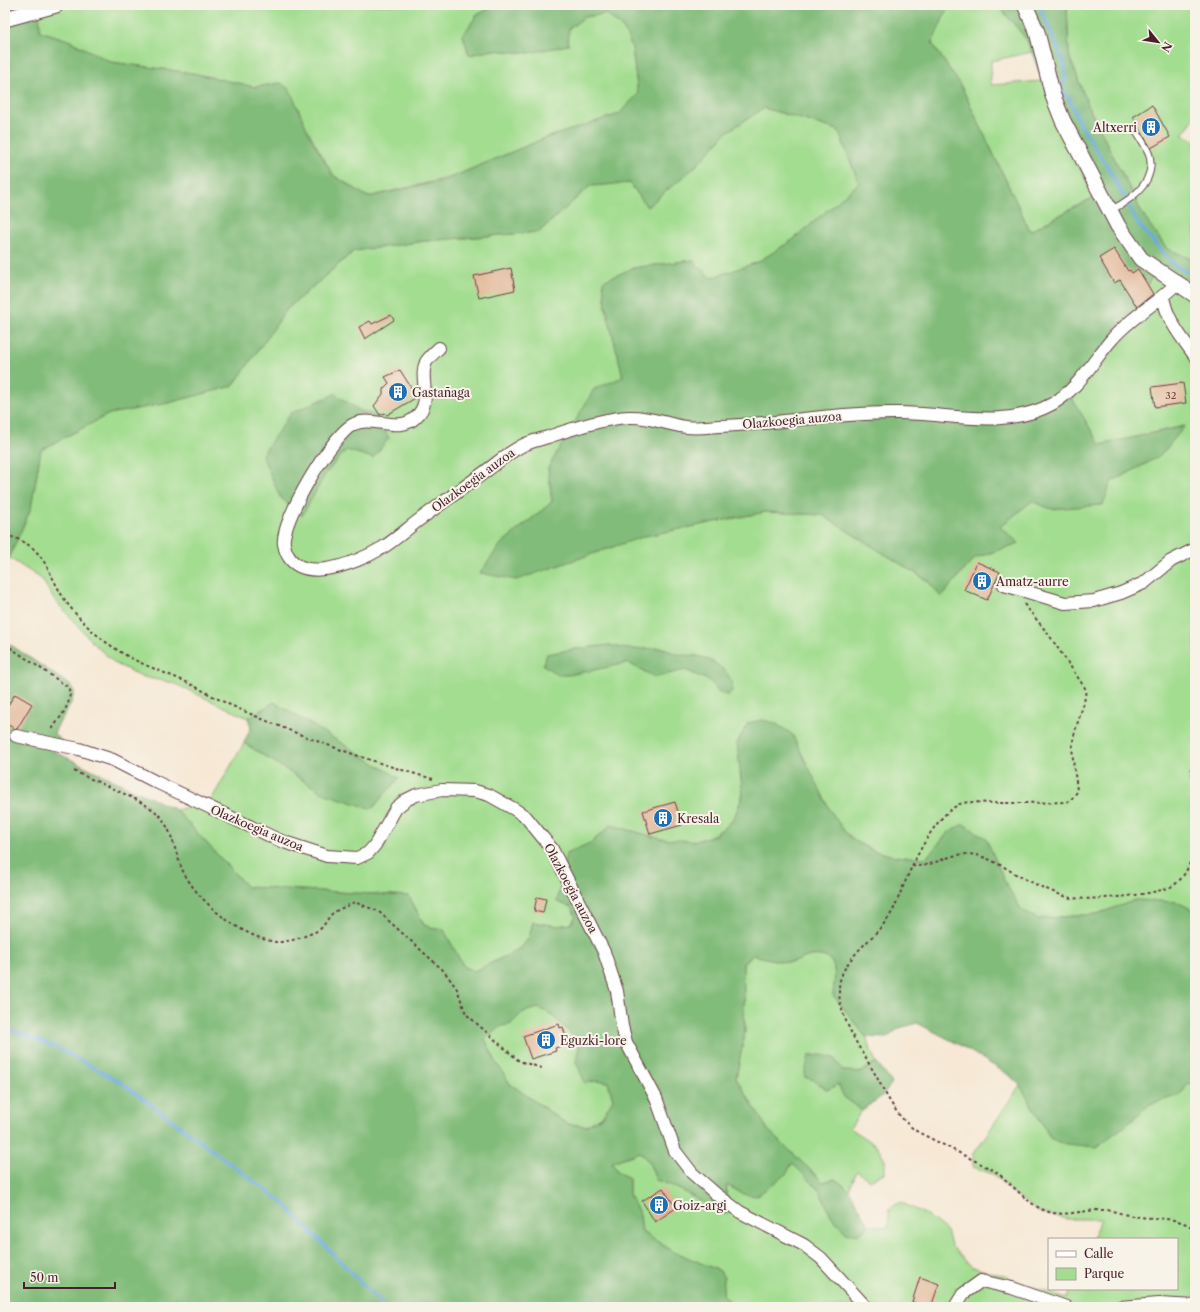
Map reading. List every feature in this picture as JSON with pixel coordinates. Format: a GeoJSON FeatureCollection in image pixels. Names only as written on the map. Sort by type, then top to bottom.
{"type":"FeatureCollection","features":[{"type":"Feature","properties":{"kind":"street"},"geometry":{"type":"LineString","coordinates":[[5,19],[56,5]]}},
{"type":"Feature","properties":{"kind":"street"},"geometry":{"type":"LineString","coordinates":[[1025,5],[1037,32],[1053,96],[1063,121],[1114,209],[1123,234],[1141,259],[1195,295]]}},
{"type":"Feature","properties":{"kind":"street","name":"Olazkoegia auzoa"},"geometry":{"type":"LineString","coordinates":[[439,348],[427,361],[423,377],[426,394],[423,405],[416,417],[408,422],[394,425],[364,420],[351,425],[329,447],[304,489],[284,536],[284,545],[298,566],[308,570],[320,570],[338,566],[381,548],[520,446],[574,428],[630,416],[684,427],[722,426],[839,415],[903,413],[932,413],[961,418],[999,419],[1033,412],[1052,404],[1071,390],[1115,336],[1177,283]]}},
{"type":"Feature","properties":{"kind":"street"},"geometry":{"type":"LineString","coordinates":[[1163,296],[1164,306],[1175,327],[1195,356]]}},
{"type":"Feature","properties":{"kind":"street"},"geometry":{"type":"LineString","coordinates":[[1004,585],[1065,603],[1094,601],[1121,593],[1144,583],[1171,561],[1195,549]]}},
{"type":"Feature","properties":{"kind":"street","name":"Olazkoegia auzoa"},"geometry":{"type":"LineString","coordinates":[[16,736],[79,750],[113,760],[281,841],[327,856],[357,858],[368,853],[375,845],[396,808],[406,800],[416,795],[442,790],[475,791],[489,795],[520,813],[536,828],[552,849],[604,952],[617,991],[626,1042],[656,1098],[675,1151],[692,1173],[740,1212],[804,1245],[821,1258],[866,1307]]}},
{"type":"Feature","properties":{"kind":"street"},"geometry":{"type":"LineString","coordinates":[[955,1307],[963,1294],[981,1281],[1012,1288],[1066,1307]]}},
{"type":"Feature","properties":{"kind":"street"},"geometry":{"type":"LineString","coordinates":[[1120,1307],[1159,1304],[1195,1306]]}},
{"type":"Feature","properties":{"kind":"lane"},"geometry":{"type":"LineString","coordinates":[[1114,209],[1130,200],[1146,183],[1150,170],[1150,157],[1135,130]]}},
{"type":"Feature","properties":{"kind":"path"},"geometry":{"type":"LineString","coordinates":[[5,535],[28,544],[40,554],[68,603],[88,626],[114,648],[187,682],[233,707],[288,730],[382,765],[440,781]]}},
{"type":"Feature","properties":{"kind":"path"},"geometry":{"type":"LineString","coordinates":[[1020,589],[1021,598],[1024,604],[1049,635],[1085,688],[1086,698],[1075,726],[1072,743],[1077,792],[1070,801],[1064,802],[963,803],[943,817],[912,866],[886,922],[850,959],[842,973],[840,983],[842,1006],[858,1048],[898,1114],[908,1126],[993,1170],[1002,1176],[1029,1201],[1050,1212],[1063,1214],[1105,1210],[1135,1217],[1172,1220],[1184,1223],[1195,1230]]}},
{"type":"Feature","properties":{"kind":"path"},"geometry":{"type":"LineString","coordinates":[[5,644],[68,687],[71,693],[69,702],[50,732],[47,744]]}},
{"type":"Feature","properties":{"kind":"path"},"geometry":{"type":"LineString","coordinates":[[1195,756],[1191,766],[1195,791]]}},
{"type":"Feature","properties":{"kind":"path"},"geometry":{"type":"LineString","coordinates":[[74,771],[133,799],[157,813],[169,827],[176,855],[191,887],[207,904],[236,926],[261,938],[278,942],[319,931],[333,913],[354,902],[378,911],[444,971],[457,990],[466,1014],[520,1061],[542,1068]]}},
{"type":"Feature","properties":{"kind":"path"},"geometry":{"type":"LineString","coordinates":[[912,866],[925,865],[958,854],[978,856],[1049,891],[1076,900],[1091,899],[1166,890],[1175,885],[1184,875],[1191,862],[1195,843]]}},
{"type":"Feature","properties":{"kind":"green space"},"geometry":{"type":"Polygon","coordinates":[[[5,5],[39,5],[40,31],[68,40],[111,62],[192,73],[255,87],[281,83],[290,90],[311,138],[333,175],[368,197],[445,180],[543,139],[619,114],[638,94],[632,48],[624,29],[606,14],[584,17],[569,29],[568,45],[529,53],[493,50],[469,55],[463,35],[477,15],[496,5],[949,5],[932,43],[962,88],[1030,231],[1094,197],[1053,108],[1027,40],[998,5],[1067,5],[1069,55],[1088,106],[1143,215],[1166,248],[1195,261],[1195,294],[1151,278],[1120,337],[1070,395],[1100,445],[1185,426],[1160,456],[1111,482],[1103,505],[1051,509],[1032,501],[1000,527],[1019,543],[975,558],[941,597],[928,581],[822,515],[765,512],[645,536],[516,580],[480,573],[501,544],[552,502],[548,468],[594,389],[623,377],[608,317],[603,281],[633,268],[693,260],[711,278],[758,262],[794,239],[859,183],[838,130],[764,108],[727,132],[696,166],[647,207],[630,183],[590,186],[539,232],[425,241],[354,251],[287,309],[233,386],[168,403],[109,414],[41,450],[31,508],[9,558],[5,557],[5,5]]]}},
{"type":"Feature","properties":{"kind":"green space"},"geometry":{"type":"Polygon","coordinates":[[[39,5],[496,5],[477,15],[463,35],[469,55],[493,50],[529,53],[569,29],[584,17],[606,14],[624,29],[632,48],[638,94],[619,114],[543,139],[452,177],[368,197],[333,175],[281,83],[255,87],[192,73],[111,62],[68,40],[40,31],[39,5]]]}},
{"type":"Feature","properties":{"kind":"green space"},"geometry":{"type":"Polygon","coordinates":[[[949,5],[998,5],[1027,40],[1032,52],[991,61],[991,85],[1042,81],[1094,197],[1030,231],[962,88],[932,43],[949,5]]]}},
{"type":"Feature","properties":{"kind":"green space"},"geometry":{"type":"Polygon","coordinates":[[[1067,5],[1195,5],[1195,117],[1182,135],[1195,140],[1195,261],[1166,248],[1143,215],[1088,106],[1069,55],[1067,5]]]}},
{"type":"Feature","properties":{"kind":"green space"},"geometry":{"type":"Polygon","coordinates":[[[764,108],[838,130],[859,183],[794,239],[758,262],[711,278],[693,260],[633,268],[605,306],[614,336],[623,377],[548,468],[552,502],[501,544],[645,536],[765,512],[822,515],[928,581],[941,596],[975,558],[1019,543],[868,516],[1111,482],[1160,456],[1184,426],[1100,445],[1070,395],[1120,337],[1151,277],[1195,294],[1195,911],[1177,902],[1136,900],[1097,914],[1038,919],[1022,911],[1005,882],[949,832],[927,858],[893,856],[862,845],[850,836],[832,815],[810,773],[740,772],[742,796],[738,810],[731,821],[712,835],[688,841],[674,841],[655,838],[611,825],[592,842],[566,854],[571,907],[576,916],[571,924],[557,926],[533,922],[529,938],[520,949],[475,971],[464,967],[453,949],[435,929],[424,925],[409,896],[247,887],[176,810],[210,802],[244,743],[323,793],[274,702],[248,718],[173,683],[144,677],[116,664],[95,645],[53,598],[42,579],[9,558],[31,508],[41,450],[109,414],[168,403],[233,386],[287,309],[354,251],[425,241],[539,232],[590,186],[630,183],[647,207],[696,166],[727,132],[764,108]],[[610,645],[547,654],[599,668],[628,663],[655,677],[685,670],[710,681],[721,694],[715,663],[698,656],[677,655],[664,648],[627,650],[610,645]]]}},
{"type":"Feature","properties":{"kind":"green space"},"geometry":{"type":"Polygon","coordinates":[[[335,394],[359,410],[375,415],[389,438],[373,458],[346,450],[326,473],[302,516],[280,497],[262,455],[291,413],[335,394]]]}},
{"type":"Feature","properties":{"kind":"green space"},"geometry":{"type":"Polygon","coordinates":[[[5,641],[70,685],[74,691],[69,708],[56,728],[54,734],[62,741],[51,750],[176,810],[247,887],[409,896],[424,925],[435,929],[443,928],[464,967],[475,971],[520,949],[529,938],[533,922],[557,926],[571,924],[576,916],[571,907],[557,902],[566,854],[592,842],[611,825],[662,839],[698,841],[715,835],[733,820],[743,795],[737,743],[748,723],[763,720],[775,723],[792,734],[830,810],[847,835],[870,850],[894,856],[926,858],[949,832],[963,824],[986,838],[1005,882],[1022,911],[1038,919],[1097,914],[1136,900],[1177,902],[1195,911],[1195,1083],[1188,1084],[1180,1095],[1150,1104],[1122,1128],[1096,1147],[1066,1144],[1051,1139],[1020,1085],[1009,1075],[960,1045],[917,1023],[899,1028],[887,1038],[866,1037],[833,995],[835,973],[834,966],[827,958],[810,956],[794,962],[788,962],[753,955],[743,963],[745,1032],[736,1078],[768,1130],[823,1182],[835,1179],[849,1190],[869,1225],[862,1233],[847,1234],[832,1217],[819,1190],[792,1163],[787,1173],[757,1196],[743,1194],[727,1185],[726,1194],[732,1212],[725,1214],[671,1185],[656,1180],[649,1162],[640,1152],[612,1162],[617,1171],[629,1178],[629,1194],[640,1215],[642,1232],[674,1252],[720,1271],[724,1278],[723,1294],[735,1307],[5,1307],[5,641]],[[538,1008],[523,1012],[511,1024],[498,1027],[485,1039],[496,1062],[510,1084],[567,1124],[586,1126],[603,1116],[613,1099],[608,1082],[596,1081],[585,1083],[576,1062],[580,1042],[549,1013],[538,1008]]]}},
{"type":"Feature","properties":{"kind":"green space"},"geometry":{"type":"Polygon","coordinates":[[[610,645],[631,649],[662,648],[679,655],[698,656],[704,658],[717,664],[727,674],[732,685],[732,691],[728,695],[721,694],[710,681],[685,670],[655,677],[628,663],[569,675],[558,675],[543,665],[547,654],[610,645]]]}},
{"type":"Feature","properties":{"kind":"green space"},"geometry":{"type":"Polygon","coordinates":[[[274,702],[399,778],[372,809],[323,793],[244,743],[251,727],[248,718],[274,702]]]}},
{"type":"Feature","properties":{"kind":"green space"},"geometry":{"type":"Polygon","coordinates":[[[753,955],[788,962],[794,962],[810,956],[820,956],[831,961],[834,966],[835,973],[833,995],[866,1037],[876,1062],[862,1072],[843,1071],[814,1080],[827,1090],[838,1084],[844,1097],[862,1110],[850,1128],[877,1146],[885,1159],[885,1173],[869,1180],[857,1171],[849,1190],[835,1179],[823,1182],[768,1130],[736,1078],[745,1032],[743,962],[753,955]]]}},
{"type":"Feature","properties":{"kind":"green space"},"geometry":{"type":"Polygon","coordinates":[[[538,1008],[549,1013],[580,1042],[576,1062],[596,1081],[608,1082],[613,1099],[603,1116],[586,1126],[567,1124],[510,1084],[496,1062],[485,1039],[498,1027],[511,1024],[523,1012],[538,1008]]]}},
{"type":"Feature","properties":{"kind":"green space"},"geometry":{"type":"Polygon","coordinates":[[[821,1055],[834,1058],[843,1071],[862,1072],[876,1062],[892,1083],[881,1097],[862,1110],[844,1097],[838,1084],[827,1090],[814,1080],[804,1077],[809,1056],[821,1055]]]}},
{"type":"Feature","properties":{"kind":"green space"},"geometry":{"type":"Polygon","coordinates":[[[1195,1083],[1195,1307],[735,1307],[723,1294],[724,1278],[720,1271],[674,1252],[642,1232],[640,1215],[629,1194],[629,1178],[617,1171],[612,1162],[640,1152],[649,1162],[656,1180],[671,1185],[725,1214],[727,1185],[743,1194],[771,1183],[783,1175],[792,1163],[819,1190],[832,1217],[862,1233],[869,1225],[888,1227],[890,1208],[900,1202],[927,1215],[947,1231],[951,1245],[972,1267],[1004,1276],[1066,1299],[1070,1290],[1178,1290],[1178,1238],[1092,1238],[1101,1219],[1066,1219],[1040,1213],[1011,1191],[993,1174],[973,1167],[973,1155],[1020,1085],[1051,1139],[1122,1128],[1150,1104],[1180,1095],[1188,1084],[1195,1083]]]}},
{"type":"Feature","properties":{"kind":"building","name":"Altxerri"},"geometry":{"type":"Polygon","coordinates":[[[1152,105],[1170,137],[1151,148],[1133,117],[1152,105]]]}},
{"type":"Feature","properties":{"kind":"building"},"geometry":{"type":"Polygon","coordinates":[[[1114,249],[1128,271],[1130,270],[1132,273],[1138,269],[1153,294],[1137,307],[1120,280],[1114,283],[1099,258],[1114,249]]]}},
{"type":"Feature","properties":{"kind":"building"},"geometry":{"type":"Polygon","coordinates":[[[511,268],[515,290],[479,298],[474,276],[511,268]]]}},
{"type":"Feature","properties":{"kind":"building"},"geometry":{"type":"Polygon","coordinates":[[[391,315],[394,320],[365,339],[359,327],[370,321],[372,324],[391,315]]]}},
{"type":"Feature","properties":{"kind":"building","name":"Gastañaga"},"geometry":{"type":"Polygon","coordinates":[[[400,370],[417,397],[387,415],[385,413],[380,415],[374,406],[383,394],[383,389],[389,383],[385,377],[400,370]]]}},
{"type":"Feature","properties":{"kind":"building"},"geometry":{"type":"Polygon","coordinates":[[[1183,383],[1186,403],[1155,407],[1152,387],[1183,383]]]}},
{"type":"Feature","properties":{"kind":"building","name":"Amatz-aurre"},"geometry":{"type":"Polygon","coordinates":[[[977,562],[1000,572],[987,600],[964,590],[977,562]]]}},
{"type":"Feature","properties":{"kind":"building"},"geometry":{"type":"Polygon","coordinates":[[[15,694],[32,704],[17,729],[5,723],[5,710],[15,694]]]}},
{"type":"Feature","properties":{"kind":"building","name":"Kresala"},"geometry":{"type":"Polygon","coordinates":[[[675,802],[682,825],[650,834],[643,811],[675,802]]]}},
{"type":"Feature","properties":{"kind":"building"},"geometry":{"type":"Polygon","coordinates":[[[537,897],[546,899],[543,913],[534,911],[537,897]]]}},
{"type":"Feature","properties":{"kind":"building","name":"Eguzki-lore"},"geometry":{"type":"Polygon","coordinates":[[[559,1024],[560,1028],[563,1027],[568,1044],[555,1048],[556,1051],[531,1059],[523,1036],[559,1024]]]}},
{"type":"Feature","properties":{"kind":"building","name":"Goiz-argi"},"geometry":{"type":"Polygon","coordinates":[[[663,1188],[676,1208],[655,1222],[642,1201],[663,1188]]]}},
{"type":"Feature","properties":{"kind":"building"},"geometry":{"type":"Polygon","coordinates":[[[920,1277],[939,1284],[931,1307],[912,1302],[920,1277]]]}},
{"type":"Feature","properties":{"kind":"waterway","name":"Altxerri"},"geometry":{"type":"LineString","coordinates":[[1039,5],[1065,65],[1065,79],[1061,90],[1070,100],[1079,122],[1109,169],[1138,224],[1175,266],[1195,276]]}},
{"type":"Feature","properties":{"kind":"waterway"},"geometry":{"type":"LineString","coordinates":[[5,1028],[56,1047],[122,1083],[283,1203],[385,1307]]}},
{"type":"Feature","properties":{"kind":"place","name":"Altxerri"},"geometry":{"type":"Point","coordinates":[1151,127]}},
{"type":"Feature","properties":{"kind":"place","name":"Gastañaga"},"geometry":{"type":"Point","coordinates":[398,392]}},
{"type":"Feature","properties":{"kind":"place","name":"Amatz-aurre"},"geometry":{"type":"Point","coordinates":[982,581]}},
{"type":"Feature","properties":{"kind":"place","name":"Kresala"},"geometry":{"type":"Point","coordinates":[663,818]}},
{"type":"Feature","properties":{"kind":"place","name":"Eguzki-lore"},"geometry":{"type":"Point","coordinates":[546,1040]}},
{"type":"Feature","properties":{"kind":"place","name":"Goiz-argi"},"geometry":{"type":"Point","coordinates":[659,1205]}}]}
